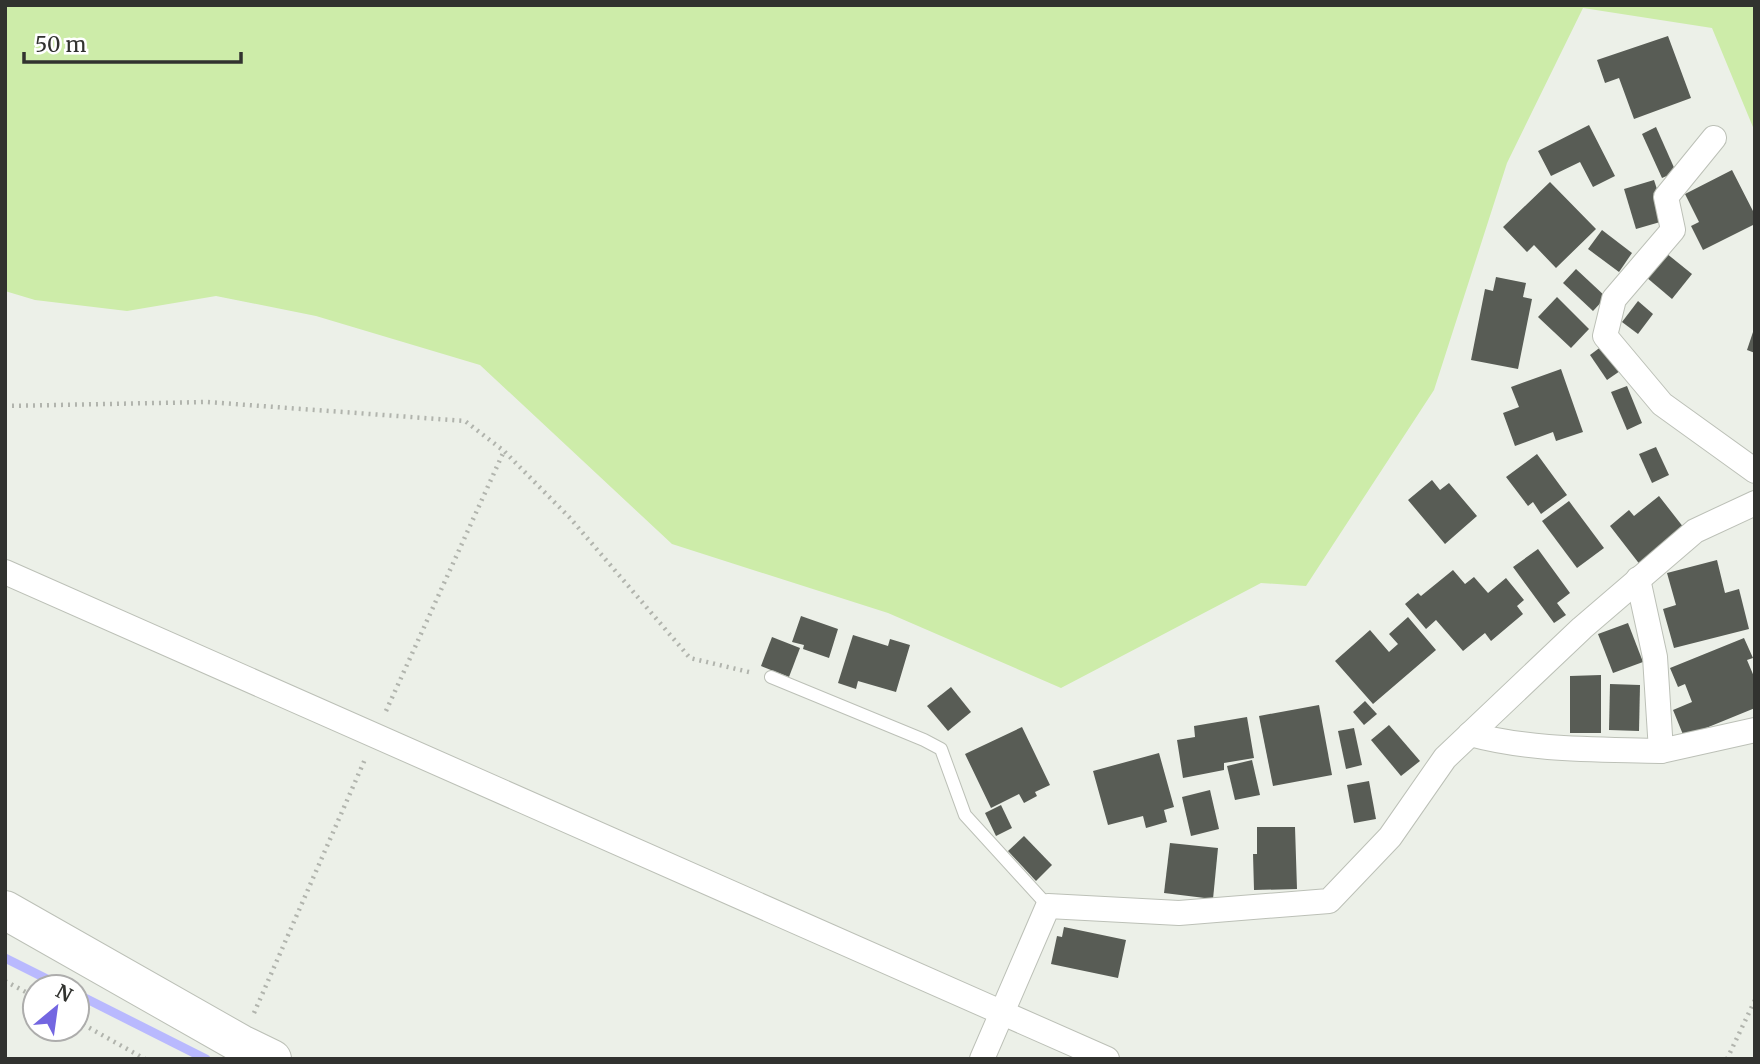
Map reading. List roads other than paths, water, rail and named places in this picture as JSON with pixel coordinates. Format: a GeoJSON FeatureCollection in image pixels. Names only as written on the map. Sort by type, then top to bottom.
{"type":"FeatureCollection","features":[{"type":"Feature","properties":{"kind":"main road"},"geometry":{"type":"LineString","coordinates":[[5,910],[257,1051]]}},
{"type":"Feature","properties":{"kind":"street"},"geometry":{"type":"LineString","coordinates":[[1714,138],[1666,197],[1673,230],[1614,299],[1605,336],[1662,404],[1755,471]]}},
{"type":"Feature","properties":{"kind":"street"},"geometry":{"type":"LineString","coordinates":[[982,1059],[1048,906],[1179,913],[1329,901],[1390,837],[1445,758],[1582,628],[1695,531],[1755,503]]}},
{"type":"Feature","properties":{"kind":"street"},"geometry":{"type":"LineString","coordinates":[[5,572],[1107,1059]]}},
{"type":"Feature","properties":{"kind":"street"},"geometry":{"type":"LineString","coordinates":[[1638,579],[1655,657],[1661,751]]}},
{"type":"Feature","properties":{"kind":"street"},"geometry":{"type":"LineString","coordinates":[[1470,734],[1492,740],[1560,747],[1661,751],[1755,730]]}},
{"type":"Feature","properties":{"kind":"lane"},"geometry":{"type":"LineString","coordinates":[[771,677],[941,749],[965,815],[1048,906]]}},
{"type":"Feature","properties":{"kind":"waterway"},"geometry":{"type":"LineString","coordinates":[[5,958],[35,973]]}},
{"type":"Feature","properties":{"kind":"waterway"},"geometry":{"type":"LineString","coordinates":[[91,1001],[206,1059]]}}]}
